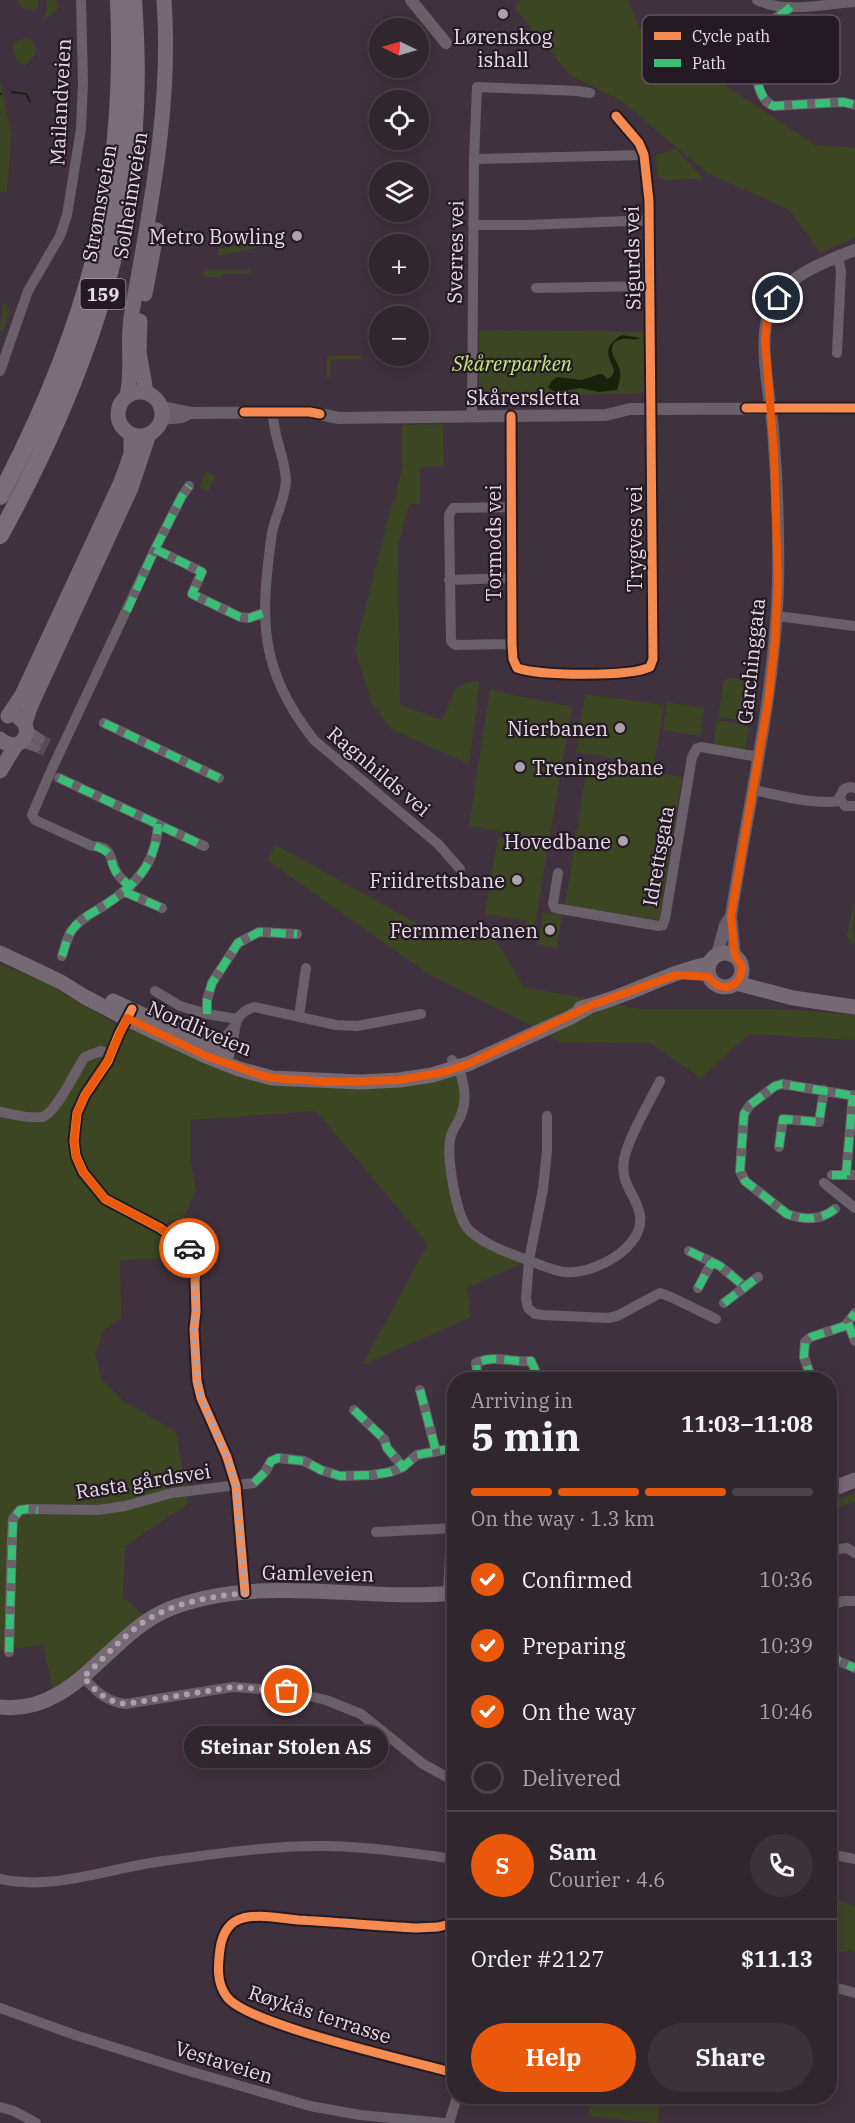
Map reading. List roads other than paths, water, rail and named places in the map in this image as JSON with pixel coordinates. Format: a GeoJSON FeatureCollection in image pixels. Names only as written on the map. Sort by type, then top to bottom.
{"type":"FeatureCollection","features":[{"type":"Feature","properties":{"kind":"highway","name":"Strømsveien"},"geometry":{"type":"LineString","coordinates":[[0,496],[56,377],[84,298],[97,250],[112,170],[117,118],[120,62],[119,0]]}},
{"type":"Feature","properties":{"kind":"highway","name":"Strømsveien"},"geometry":{"type":"LineString","coordinates":[[0,535],[42,453],[78,368],[101,302],[117,242],[129,175],[134,128],[136,56],[133,0]]}},
{"type":"Feature","properties":{"kind":"highway"},"geometry":{"type":"LineString","coordinates":[[0,542],[24,489]]}},
{"type":"Feature","properties":{"kind":"main road","name":"Solheimveien"},"geometry":{"type":"LineString","coordinates":[[127,395],[130,378],[128,352],[130,324],[162,129],[166,69],[164,0]]}},
{"type":"Feature","properties":{"kind":"main road","name":"Solheimveien"},"geometry":{"type":"LineString","coordinates":[[146,392],[140,362],[139,330],[170,137],[175,68],[173,0]]}},
{"type":"Feature","properties":{"kind":"main road"},"geometry":{"type":"LineString","coordinates":[[146,392],[156,399],[161,413],[156,429],[140,436],[131,434],[120,424],[119,406],[127,395],[146,392]]}},
{"type":"Feature","properties":{"kind":"main road"},"geometry":{"type":"LineString","coordinates":[[4,718],[22,695],[121,482],[131,454],[131,434]]}},
{"type":"Feature","properties":{"kind":"main road"},"geometry":{"type":"LineString","coordinates":[[0,771],[27,738],[31,705],[131,488],[149,434]]}},
{"type":"Feature","properties":{"kind":"main road"},"geometry":{"type":"LineString","coordinates":[[4,718],[19,718],[27,738]]}},
{"type":"Feature","properties":{"kind":"main road"},"geometry":{"type":"LineString","coordinates":[[0,739],[8,745],[27,738]]}},
{"type":"Feature","properties":{"kind":"main road","name":"Nordliveien"},"geometry":{"type":"LineString","coordinates":[[0,953],[61,982],[85,997],[129,1014],[272,1078],[346,1082],[385,1080],[454,1065],[553,1016],[677,975],[689,968],[711,965]]}},
{"type":"Feature","properties":{"kind":"main road"},"geometry":{"type":"LineString","coordinates":[[727,953],[735,956],[740,962],[739,977],[730,987],[721,987],[713,983],[711,965],[727,953]]}},
{"type":"Feature","properties":{"kind":"main road"},"geometry":{"type":"LineString","coordinates":[[739,977],[761,982],[769,990],[793,998],[855,1007]]}},
{"type":"Feature","properties":{"kind":"main road"},"geometry":{"type":"LineString","coordinates":[[837,1487],[855,1480]]}},
{"type":"Feature","properties":{"kind":"main road","name":"Gamleveien"},"geometry":{"type":"LineString","coordinates":[[0,1707],[21,1708],[39,1703],[57,1694],[83,1677],[133,1630],[159,1613],[201,1599],[245,1593],[402,1595],[447,1593]]}},
{"type":"Feature","properties":{"kind":"street","name":"Mailandveien"},"geometry":{"type":"LineString","coordinates":[[0,371],[28,291],[60,236],[67,215],[82,109],[81,0]]}},
{"type":"Feature","properties":{"kind":"street"},"geometry":{"type":"LineString","coordinates":[[411,0],[446,43]]}},
{"type":"Feature","properties":{"kind":"street"},"geometry":{"type":"LineString","coordinates":[[757,0],[775,7],[855,2]]}},
{"type":"Feature","properties":{"kind":"street"},"geometry":{"type":"LineString","coordinates":[[780,15],[791,7]]}},
{"type":"Feature","properties":{"kind":"street"},"geometry":{"type":"LineString","coordinates":[[758,84],[764,100],[774,106],[843,102],[855,105]]}},
{"type":"Feature","properties":{"kind":"street","name":"Sverres vei"},"geometry":{"type":"LineString","coordinates":[[472,417],[474,159],[477,87],[578,90],[590,93]]}},
{"type":"Feature","properties":{"kind":"street","name":"Sigurds vei"},"geometry":{"type":"LineString","coordinates":[[616,116],[639,144],[644,155],[650,220],[651,409]]}},
{"type":"Feature","properties":{"kind":"street"},"geometry":{"type":"LineString","coordinates":[[474,159],[644,155]]}},
{"type":"Feature","properties":{"kind":"street"},"geometry":{"type":"LineString","coordinates":[[473,225],[650,220]]}},
{"type":"Feature","properties":{"kind":"street","name":"Garchinggata"},"geometry":{"type":"LineString","coordinates":[[735,956],[731,916],[768,702],[777,616],[778,516],[765,339],[766,323],[772,305],[796,279],[813,268],[855,250]]}},
{"type":"Feature","properties":{"kind":"street"},"geometry":{"type":"LineString","coordinates":[[837,353],[842,272],[838,257]]}},
{"type":"Feature","properties":{"kind":"street"},"geometry":{"type":"LineString","coordinates":[[536,288],[651,286]]}},
{"type":"Feature","properties":{"kind":"street","name":"Skårersletta"},"geometry":{"type":"LineString","coordinates":[[161,413],[182,417],[192,413],[310,412],[339,417],[472,417],[606,415],[651,409],[855,408]]}},
{"type":"Feature","properties":{"kind":"street","name":"Trygves vei"},"geometry":{"type":"LineString","coordinates":[[518,668],[540,673],[612,673],[643,671],[650,668],[653,658],[651,409]]}},
{"type":"Feature","properties":{"kind":"street","name":"Ragnhilds vei"},"geometry":{"type":"LineString","coordinates":[[273,413],[274,432],[286,481],[273,530],[264,613],[273,669],[278,683],[301,724],[314,740],[330,756],[438,844],[460,869]]}},
{"type":"Feature","properties":{"kind":"street","name":"Tormods vei"},"geometry":{"type":"LineString","coordinates":[[511,416],[512,644],[513,659],[518,668]]}},
{"type":"Feature","properties":{"kind":"street"},"geometry":{"type":"LineString","coordinates":[[162,908],[128,890],[106,851],[33,818],[54,750],[79,711],[155,549],[189,486]]}},
{"type":"Feature","properties":{"kind":"street"},"geometry":{"type":"LineString","coordinates":[[511,507],[453,508],[449,515],[449,580],[451,641],[455,645],[512,644]]}},
{"type":"Feature","properties":{"kind":"street"},"geometry":{"type":"LineString","coordinates":[[155,549],[202,572],[192,594],[240,617],[249,618],[264,613]]}},
{"type":"Feature","properties":{"kind":"street"},"geometry":{"type":"LineString","coordinates":[[449,580],[512,578]]}},
{"type":"Feature","properties":{"kind":"street"},"geometry":{"type":"LineString","coordinates":[[777,616],[855,626]]}},
{"type":"Feature","properties":{"kind":"street"},"geometry":{"type":"LineString","coordinates":[[104,723],[219,778]]}},
{"type":"Feature","properties":{"kind":"street","name":"Idrettsgata"},"geometry":{"type":"LineString","coordinates":[[558,873],[553,904],[555,908],[663,925],[692,757],[697,748],[759,757]]}},
{"type":"Feature","properties":{"kind":"street"},"geometry":{"type":"LineString","coordinates":[[59,778],[204,846]]}},
{"type":"Feature","properties":{"kind":"street"},"geometry":{"type":"LineString","coordinates":[[855,788],[843,789],[840,794],[840,801],[844,806],[855,806]]}},
{"type":"Feature","properties":{"kind":"street"},"geometry":{"type":"LineString","coordinates":[[753,790],[829,802],[840,801]]}},
{"type":"Feature","properties":{"kind":"street"},"geometry":{"type":"LineString","coordinates":[[62,956],[68,937],[79,922],[128,890],[137,880],[153,853],[158,824]]}},
{"type":"Feature","properties":{"kind":"street","name":"Garchinggata"},"geometry":{"type":"LineString","coordinates":[[711,965],[725,925],[731,916]]}},
{"type":"Feature","properties":{"kind":"street"},"geometry":{"type":"LineString","coordinates":[[207,1014],[207,1000],[212,983],[238,943],[259,932],[297,934]]}},
{"type":"Feature","properties":{"kind":"street"},"geometry":{"type":"LineString","coordinates":[[299,1016],[306,968]]}},
{"type":"Feature","properties":{"kind":"street"},"geometry":{"type":"LineString","coordinates":[[155,991],[180,1006],[236,1023]]}},
{"type":"Feature","properties":{"kind":"street"},"geometry":{"type":"LineString","coordinates":[[223,1056],[243,1010],[254,1007],[336,1025],[357,1026],[421,1014]]}},
{"type":"Feature","properties":{"kind":"street"},"geometry":{"type":"LineString","coordinates":[[129,1014],[111,1054],[85,1095],[77,1113],[74,1141],[76,1156],[83,1172],[105,1199],[160,1228],[194,1251],[198,1261],[195,1280],[194,1329],[197,1381],[201,1398],[227,1457],[236,1486],[245,1593]]}},
{"type":"Feature","properties":{"kind":"street"},"geometry":{"type":"LineString","coordinates":[[0,1112],[39,1117],[47,1115],[85,1057],[101,1051],[111,1054]]}},
{"type":"Feature","properties":{"kind":"street"},"geometry":{"type":"LineString","coordinates":[[454,1065],[457,1088],[463,1097],[462,1112],[450,1140],[454,1194],[462,1222],[476,1236],[498,1249],[565,1272],[582,1271],[602,1264],[630,1245],[639,1230],[640,1215],[622,1174],[624,1156],[660,1081]]}},
{"type":"Feature","properties":{"kind":"street"},"geometry":{"type":"LineString","coordinates":[[835,1209],[821,1218],[809,1219],[787,1214],[750,1186],[741,1176],[743,1118],[750,1105],[776,1086],[782,1084],[854,1095],[851,1175],[828,1179],[855,1208]]}},
{"type":"Feature","properties":{"kind":"street"},"geometry":{"type":"LineString","coordinates":[[779,1147],[783,1119],[819,1122],[824,1090]]}},
{"type":"Feature","properties":{"kind":"street"},"geometry":{"type":"LineString","coordinates":[[547,1116],[547,1150],[543,1189],[528,1260],[526,1299],[528,1308],[535,1314],[608,1318],[617,1316],[660,1293],[716,1319]]}},
{"type":"Feature","properties":{"kind":"street"},"geometry":{"type":"LineString","coordinates":[[689,1251],[712,1262],[744,1286]]}},
{"type":"Feature","properties":{"kind":"street"},"geometry":{"type":"LineString","coordinates":[[698,1288],[712,1262]]}},
{"type":"Feature","properties":{"kind":"street"},"geometry":{"type":"LineString","coordinates":[[724,1303],[758,1277]]}},
{"type":"Feature","properties":{"kind":"street"},"geometry":{"type":"LineString","coordinates":[[809,1372],[804,1357],[805,1342],[811,1337],[837,1330],[848,1323],[855,1313]]}},
{"type":"Feature","properties":{"kind":"street"},"geometry":{"type":"LineString","coordinates":[[848,1323],[855,1341]]}},
{"type":"Feature","properties":{"kind":"street"},"geometry":{"type":"LineString","coordinates":[[477,1372],[476,1363],[500,1358],[517,1362],[531,1361],[535,1372]]}},
{"type":"Feature","properties":{"kind":"street"},"geometry":{"type":"LineString","coordinates":[[420,1389],[436,1451]]}},
{"type":"Feature","properties":{"kind":"street"},"geometry":{"type":"LineString","coordinates":[[354,1410],[384,1439],[387,1448],[403,1467]]}},
{"type":"Feature","properties":{"kind":"street"},"geometry":{"type":"LineString","coordinates":[[236,1486],[254,1483],[265,1472],[271,1461],[278,1458],[304,1461],[340,1476],[372,1475],[403,1467],[417,1455],[447,1449]]}},
{"type":"Feature","properties":{"kind":"street","name":"Rasta gårdsvei"},"geometry":{"type":"LineString","coordinates":[[9,1652],[12,1536],[17,1513],[28,1509],[98,1510],[125,1506],[172,1493],[236,1486]]}},
{"type":"Feature","properties":{"kind":"street"},"geometry":{"type":"LineString","coordinates":[[376,1532],[447,1526]]}},
{"type":"Feature","properties":{"kind":"street"},"geometry":{"type":"LineString","coordinates":[[837,1549],[847,1548],[855,1553]]}},
{"type":"Feature","properties":{"kind":"street"},"geometry":{"type":"LineString","coordinates":[[837,1603],[855,1601]]}},
{"type":"Feature","properties":{"kind":"street"},"geometry":{"type":"LineString","coordinates":[[837,1660],[855,1668]]}},
{"type":"Feature","properties":{"kind":"street"},"geometry":{"type":"LineString","coordinates":[[83,1677],[103,1697],[125,1704],[233,1687],[287,1691],[326,1700],[361,1714],[423,1764],[447,1777]]}},
{"type":"Feature","properties":{"kind":"street"},"geometry":{"type":"LineString","coordinates":[[0,1879],[48,1882],[164,1861],[315,1846],[377,1848],[447,1858]]}},
{"type":"Feature","properties":{"kind":"street"},"geometry":{"type":"LineString","coordinates":[[837,1855],[855,1859]]}},
{"type":"Feature","properties":{"kind":"street","name":"Røykås terrasse"},"geometry":{"type":"LineString","coordinates":[[447,1925],[416,1928],[272,1917],[242,1918],[232,1923],[224,1934],[219,1954],[218,1973],[225,1995],[243,2010],[326,2038],[447,2071]]}},
{"type":"Feature","properties":{"kind":"street"},"geometry":{"type":"LineString","coordinates":[[837,1988],[855,1994]]}},
{"type":"Feature","properties":{"kind":"street","name":"Vestaveien"},"geometry":{"type":"LineString","coordinates":[[0,2008],[189,2072],[309,2106],[353,2114],[444,2123]]}},
{"type":"Feature","properties":{"kind":"street"},"geometry":{"type":"LineString","coordinates":[[449,2123],[455,2104]]}},
{"type":"Feature","properties":{"kind":"street"},"geometry":{"type":"LineString","coordinates":[[0,2107],[14,2111],[36,2123]]}},
{"type":"Feature","properties":{"kind":"waterway"},"geometry":{"type":"LineString","coordinates":[[12,92],[26,94],[30,102]]}},
{"type":"Feature","properties":{"kind":"tunnel"},"geometry":{"type":"LineString","coordinates":[[40,739],[51,744]]}},
{"type":"Feature","properties":{"kind":"tunnel"},"geometry":{"type":"LineString","coordinates":[[36,747],[47,752]]}},
{"type":"Feature","properties":{"kind":"place","name":"Lørenskog ishall"},"geometry":{"type":"Point","coordinates":[503,14]}},
{"type":"Feature","properties":{"kind":"place","name":"Metro Bowling"},"geometry":{"type":"Point","coordinates":[297,236]}},
{"type":"Feature","properties":{"kind":"place","name":"Nierbanen"},"geometry":{"type":"Point","coordinates":[620,728]}},
{"type":"Feature","properties":{"kind":"place","name":"Treningsbane"},"geometry":{"type":"Point","coordinates":[520,767]}},
{"type":"Feature","properties":{"kind":"place","name":"Hovedbane"},"geometry":{"type":"Point","coordinates":[623,841]}},
{"type":"Feature","properties":{"kind":"place","name":"Friidrettsbane"},"geometry":{"type":"Point","coordinates":[517,880]}},
{"type":"Feature","properties":{"kind":"place","name":"Fermmerbanen"},"geometry":{"type":"Point","coordinates":[550,930]}},
{"type":"Feature","properties":{"kind":"place","name":"Steinar Stolen AS"},"geometry":{"type":"Point","coordinates":[287,1691]}},
{"type":"Feature","properties":{"kind":"park label","name":"Skårerparken"},"geometry":{"type":"Point","coordinates":[512,363]}}]}
